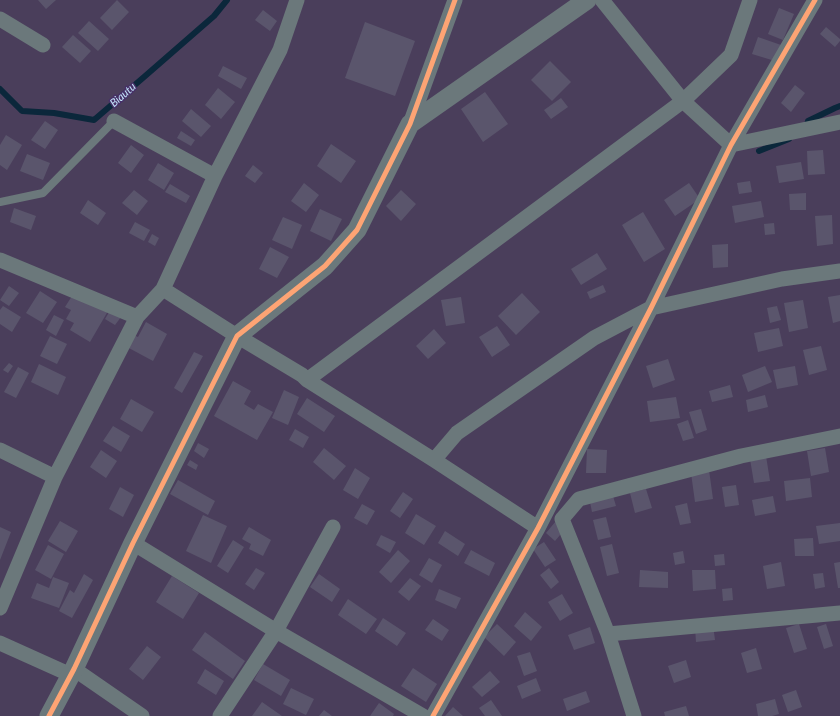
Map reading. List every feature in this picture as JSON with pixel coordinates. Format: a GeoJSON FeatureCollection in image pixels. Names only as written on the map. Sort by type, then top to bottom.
{"type":"FeatureCollection","features":[{"type":"Feature","properties":{"kind":"street"},"geometry":{"type":"LineString","coordinates":[[0,608],[55,477],[136,317],[163,289],[215,176],[280,50],[297,0]]}},
{"type":"Feature","properties":{"kind":"street"},"geometry":{"type":"LineString","coordinates":[[49,716],[72,672],[133,543],[237,336],[325,266],[357,230],[410,124],[454,0]]}},
{"type":"Feature","properties":{"kind":"street"},"geometry":{"type":"LineString","coordinates":[[410,124],[587,0]]}},
{"type":"Feature","properties":{"kind":"street"},"geometry":{"type":"LineString","coordinates":[[602,0],[683,101],[731,145]]}},
{"type":"Feature","properties":{"kind":"street"},"geometry":{"type":"LineString","coordinates":[[307,380],[683,101],[731,55],[750,0]]}},
{"type":"Feature","properties":{"kind":"street"},"geometry":{"type":"LineString","coordinates":[[433,716],[541,522],[651,308],[731,145],[815,0]]}},
{"type":"Feature","properties":{"kind":"street"},"geometry":{"type":"LineString","coordinates":[[0,18],[42,45]]}},
{"type":"Feature","properties":{"kind":"street"},"geometry":{"type":"LineString","coordinates":[[114,121],[215,176]]}},
{"type":"Feature","properties":{"kind":"street"},"geometry":{"type":"LineString","coordinates":[[731,145],[840,122]]}},
{"type":"Feature","properties":{"kind":"street"},"geometry":{"type":"LineString","coordinates":[[0,260],[136,317]]}},
{"type":"Feature","properties":{"kind":"street"},"geometry":{"type":"LineString","coordinates":[[434,460],[457,433],[594,338],[651,308],[782,279],[840,271]]}},
{"type":"Feature","properties":{"kind":"street"},"geometry":{"type":"LineString","coordinates":[[163,289],[302,375],[307,380],[434,460],[541,522],[562,519],[579,499],[741,456],[840,436]]}},
{"type":"Feature","properties":{"kind":"street"},"geometry":{"type":"LineString","coordinates":[[0,450],[55,477]]}},
{"type":"Feature","properties":{"kind":"street"},"geometry":{"type":"LineString","coordinates":[[562,519],[608,634],[634,716]]}},
{"type":"Feature","properties":{"kind":"street"},"geometry":{"type":"LineString","coordinates":[[220,716],[276,631],[333,527]]}},
{"type":"Feature","properties":{"kind":"street"},"geometry":{"type":"LineString","coordinates":[[133,543],[276,631],[422,716]]}},
{"type":"Feature","properties":{"kind":"street"},"geometry":{"type":"LineString","coordinates":[[608,634],[840,613]]}},
{"type":"Feature","properties":{"kind":"street"},"geometry":{"type":"LineString","coordinates":[[0,643],[72,672],[142,716]]}},
{"type":"Feature","properties":{"kind":"lane"},"geometry":{"type":"LineString","coordinates":[[0,200],[43,193],[114,121]]}},
{"type":"Feature","properties":{"kind":"building"},"geometry":{"type":"Polygon","coordinates":[[[38,0],[56,0],[46,9],[38,0]]]}},
{"type":"Feature","properties":{"kind":"building"},"geometry":{"type":"Polygon","coordinates":[[[117,0],[129,12],[112,30],[100,18],[117,0]]]}},
{"type":"Feature","properties":{"kind":"building"},"geometry":{"type":"Polygon","coordinates":[[[779,8],[794,14],[783,40],[768,34],[779,8]]]}},
{"type":"Feature","properties":{"kind":"building"},"geometry":{"type":"Polygon","coordinates":[[[263,10],[277,21],[270,31],[255,20],[263,10]]]}},
{"type":"Feature","properties":{"kind":"building"},"geometry":{"type":"Polygon","coordinates":[[[89,21],[109,39],[98,51],[78,33],[89,21]]]}},
{"type":"Feature","properties":{"kind":"building"},"geometry":{"type":"Polygon","coordinates":[[[365,22],[415,41],[395,96],[345,78],[365,22]]]}},
{"type":"Feature","properties":{"kind":"building"},"geometry":{"type":"Polygon","coordinates":[[[826,27],[840,39],[835,47],[820,34],[826,27]]]}},
{"type":"Feature","properties":{"kind":"building"},"geometry":{"type":"Polygon","coordinates":[[[73,35],[91,51],[80,63],[62,47],[73,35]]]}},
{"type":"Feature","properties":{"kind":"building"},"geometry":{"type":"Polygon","coordinates":[[[758,37],[781,45],[775,61],[752,54],[758,37]]]}},
{"type":"Feature","properties":{"kind":"building"},"geometry":{"type":"Polygon","coordinates":[[[550,61],[571,82],[552,101],[531,80],[550,61]]]}},
{"type":"Feature","properties":{"kind":"building"},"geometry":{"type":"Polygon","coordinates":[[[223,66],[247,78],[241,89],[218,76],[223,66]]]}},
{"type":"Feature","properties":{"kind":"building"},"geometry":{"type":"Polygon","coordinates":[[[795,85],[805,93],[791,112],[781,103],[795,85]]]}},
{"type":"Feature","properties":{"kind":"building"},"geometry":{"type":"Polygon","coordinates":[[[218,88],[235,102],[221,119],[205,105],[218,88]]]}},
{"type":"Feature","properties":{"kind":"building"},"geometry":{"type":"Polygon","coordinates":[[[485,92],[508,124],[483,142],[461,109],[485,92]]]}},
{"type":"Feature","properties":{"kind":"building"},"geometry":{"type":"Polygon","coordinates":[[[561,98],[568,107],[551,119],[544,110],[561,98]]]}},
{"type":"Feature","properties":{"kind":"building"},"geometry":{"type":"Polygon","coordinates":[[[191,109],[211,126],[201,137],[182,121],[191,109]]]}},
{"type":"Feature","properties":{"kind":"building"},"geometry":{"type":"Polygon","coordinates":[[[45,121],[58,130],[45,149],[31,140],[45,121]]]}},
{"type":"Feature","properties":{"kind":"building"},"geometry":{"type":"Polygon","coordinates":[[[181,131],[195,140],[191,146],[177,138],[181,131]]]}},
{"type":"Feature","properties":{"kind":"building"},"geometry":{"type":"Polygon","coordinates":[[[6,135],[22,145],[7,170],[0,165],[0,145],[6,135]]]}},
{"type":"Feature","properties":{"kind":"building"},"geometry":{"type":"Polygon","coordinates":[[[331,144],[356,161],[341,183],[317,166],[331,144]]]}},
{"type":"Feature","properties":{"kind":"building"},"geometry":{"type":"Polygon","coordinates":[[[131,145],[144,155],[131,173],[118,163],[131,145]]]}},
{"type":"Feature","properties":{"kind":"building"},"geometry":{"type":"Polygon","coordinates":[[[823,150],[825,174],[808,175],[807,151],[823,150]]]}},
{"type":"Feature","properties":{"kind":"building"},"geometry":{"type":"Polygon","coordinates":[[[27,154],[50,163],[43,180],[20,171],[27,154]]]}},
{"type":"Feature","properties":{"kind":"building"},"geometry":{"type":"Polygon","coordinates":[[[801,162],[804,179],[779,183],[776,166],[801,162]]]}},
{"type":"Feature","properties":{"kind":"building"},"geometry":{"type":"Polygon","coordinates":[[[158,163],[174,173],[164,190],[148,180],[158,163]]]}},
{"type":"Feature","properties":{"kind":"building"},"geometry":{"type":"Polygon","coordinates":[[[253,165],[263,173],[255,183],[245,176],[253,165]]]}},
{"type":"Feature","properties":{"kind":"building"},"geometry":{"type":"Polygon","coordinates":[[[750,181],[752,192],[739,194],[737,183],[750,181]]]}},
{"type":"Feature","properties":{"kind":"building"},"geometry":{"type":"Polygon","coordinates":[[[304,183],[319,195],[306,212],[291,201],[304,183]]]}},
{"type":"Feature","properties":{"kind":"building"},"geometry":{"type":"Polygon","coordinates":[[[689,183],[700,199],[675,216],[664,200],[689,183]]]}},
{"type":"Feature","properties":{"kind":"building"},"geometry":{"type":"Polygon","coordinates":[[[170,184],[190,196],[186,203],[165,192],[170,184]]]}},
{"type":"Feature","properties":{"kind":"building"},"geometry":{"type":"Polygon","coordinates":[[[134,190],[148,201],[137,215],[122,203],[134,190]]]}},
{"type":"Feature","properties":{"kind":"building"},"geometry":{"type":"Polygon","coordinates":[[[401,190],[416,204],[401,221],[386,206],[401,190]]]}},
{"type":"Feature","properties":{"kind":"building"},"geometry":{"type":"Polygon","coordinates":[[[806,193],[806,210],[790,210],[789,194],[806,193]]]}},
{"type":"Feature","properties":{"kind":"building"},"geometry":{"type":"Polygon","coordinates":[[[88,200],[106,213],[98,225],[80,213],[88,200]]]}},
{"type":"Feature","properties":{"kind":"building"},"geometry":{"type":"Polygon","coordinates":[[[761,201],[764,217],[735,223],[732,206],[761,201]]]}},
{"type":"Feature","properties":{"kind":"building"},"geometry":{"type":"Polygon","coordinates":[[[14,208],[36,216],[31,230],[10,222],[14,208]]]}},
{"type":"Feature","properties":{"kind":"building"},"geometry":{"type":"Polygon","coordinates":[[[320,209],[342,219],[331,241],[310,231],[320,209]]]}},
{"type":"Feature","properties":{"kind":"building"},"geometry":{"type":"Polygon","coordinates":[[[643,212],[665,249],[644,262],[622,225],[643,212]]]}},
{"type":"Feature","properties":{"kind":"building"},"geometry":{"type":"Polygon","coordinates":[[[832,215],[833,244],[817,246],[815,216],[832,215]]]}},
{"type":"Feature","properties":{"kind":"building"},"geometry":{"type":"Polygon","coordinates":[[[283,217],[302,225],[292,249],[272,240],[283,217]]]}},
{"type":"Feature","properties":{"kind":"building"},"geometry":{"type":"Polygon","coordinates":[[[135,222],[150,230],[144,241],[129,233],[135,222]]]}},
{"type":"Feature","properties":{"kind":"building"},"geometry":{"type":"Polygon","coordinates":[[[774,223],[775,234],[765,235],[764,224],[774,223]]]}},
{"type":"Feature","properties":{"kind":"building"},"geometry":{"type":"Polygon","coordinates":[[[152,234],[159,238],[155,246],[148,242],[152,234]]]}},
{"type":"Feature","properties":{"kind":"building"},"geometry":{"type":"Polygon","coordinates":[[[728,244],[728,267],[713,268],[712,245],[728,244]]]}},
{"type":"Feature","properties":{"kind":"building"},"geometry":{"type":"Polygon","coordinates":[[[270,247],[289,257],[277,278],[259,269],[270,247]]]}},
{"type":"Feature","properties":{"kind":"building"},"geometry":{"type":"Polygon","coordinates":[[[597,253],[607,269],[581,285],[571,269],[597,253]]]}},
{"type":"Feature","properties":{"kind":"building"},"geometry":{"type":"Polygon","coordinates":[[[603,285],[606,292],[590,299],[587,292],[603,285]]]}},
{"type":"Feature","properties":{"kind":"building"},"geometry":{"type":"Polygon","coordinates":[[[9,286],[19,293],[9,306],[0,300],[9,286]]]}},
{"type":"Feature","properties":{"kind":"building"},"geometry":{"type":"Polygon","coordinates":[[[40,291],[57,302],[43,323],[26,313],[40,291]]]}},
{"type":"Feature","properties":{"kind":"building"},"geometry":{"type":"Polygon","coordinates":[[[522,293],[540,312],[516,335],[498,316],[522,293]]]}},
{"type":"Feature","properties":{"kind":"building"},"geometry":{"type":"Polygon","coordinates":[[[840,295],[840,321],[833,323],[828,297],[840,295]]]}},
{"type":"Feature","properties":{"kind":"building"},"geometry":{"type":"Polygon","coordinates":[[[72,296],[108,311],[90,342],[70,330],[74,323],[66,319],[71,310],[65,307],[72,296]]]}},
{"type":"Feature","properties":{"kind":"building"},"geometry":{"type":"Polygon","coordinates":[[[461,297],[465,323],[446,326],[441,300],[461,297]]]}},
{"type":"Feature","properties":{"kind":"building"},"geometry":{"type":"Polygon","coordinates":[[[803,300],[808,328],[789,332],[784,303],[803,300]]]}},
{"type":"Feature","properties":{"kind":"building"},"geometry":{"type":"Polygon","coordinates":[[[3,306],[21,317],[12,332],[0,324],[0,310],[3,306]]]}},
{"type":"Feature","properties":{"kind":"building"},"geometry":{"type":"Polygon","coordinates":[[[777,306],[781,320],[770,323],[767,308],[777,306]]]}},
{"type":"Feature","properties":{"kind":"building"},"geometry":{"type":"Polygon","coordinates":[[[111,309],[121,317],[115,325],[105,319],[111,309]]]}},
{"type":"Feature","properties":{"kind":"building"},"geometry":{"type":"Polygon","coordinates":[[[54,315],[64,320],[56,336],[46,330],[54,315]]]}},
{"type":"Feature","properties":{"kind":"building"},"geometry":{"type":"Polygon","coordinates":[[[146,322],[167,334],[153,361],[127,347],[133,335],[138,337],[146,322]]]}},
{"type":"Feature","properties":{"kind":"building"},"geometry":{"type":"Polygon","coordinates":[[[497,326],[510,345],[492,357],[479,337],[497,326]]]}},
{"type":"Feature","properties":{"kind":"building"},"geometry":{"type":"Polygon","coordinates":[[[779,328],[783,346],[758,352],[754,333],[779,328]]]}},
{"type":"Feature","properties":{"kind":"building"},"geometry":{"type":"Polygon","coordinates":[[[434,329],[446,343],[428,359],[416,346],[434,329]]]}},
{"type":"Feature","properties":{"kind":"building"},"geometry":{"type":"Polygon","coordinates":[[[50,336],[67,344],[57,364],[40,356],[50,336]]]}},
{"type":"Feature","properties":{"kind":"building"},"geometry":{"type":"Polygon","coordinates":[[[821,346],[827,370],[809,375],[803,350],[821,346]]]}},
{"type":"Feature","properties":{"kind":"building"},"geometry":{"type":"Polygon","coordinates":[[[194,352],[203,356],[182,393],[174,388],[194,352]]]}},
{"type":"Feature","properties":{"kind":"building"},"geometry":{"type":"Polygon","coordinates":[[[668,359],[675,380],[653,388],[646,366],[668,359]]]}},
{"type":"Feature","properties":{"kind":"building"},"geometry":{"type":"Polygon","coordinates":[[[9,363],[13,366],[8,373],[3,370],[9,363]]]}},
{"type":"Feature","properties":{"kind":"building"},"geometry":{"type":"Polygon","coordinates":[[[39,364],[66,377],[58,395],[31,382],[39,364]]]}},
{"type":"Feature","properties":{"kind":"building"},"geometry":{"type":"Polygon","coordinates":[[[765,366],[772,382],[748,392],[742,375],[765,366]]]}},
{"type":"Feature","properties":{"kind":"building"},"geometry":{"type":"Polygon","coordinates":[[[795,366],[798,385],[777,389],[773,370],[795,366]]]}},
{"type":"Feature","properties":{"kind":"building"},"geometry":{"type":"Polygon","coordinates":[[[18,367],[29,373],[16,398],[4,392],[18,367]]]}},
{"type":"Feature","properties":{"kind":"building"},"geometry":{"type":"Polygon","coordinates":[[[233,381],[251,391],[244,404],[254,410],[258,404],[273,412],[257,440],[214,416],[233,381]]]}},
{"type":"Feature","properties":{"kind":"building"},"geometry":{"type":"Polygon","coordinates":[[[730,385],[733,397],[712,402],[709,391],[730,385]]]}},
{"type":"Feature","properties":{"kind":"building"},"geometry":{"type":"Polygon","coordinates":[[[284,390],[299,397],[288,425],[272,418],[284,390]]]}},
{"type":"Feature","properties":{"kind":"building"},"geometry":{"type":"Polygon","coordinates":[[[765,395],[768,407],[748,412],[746,400],[765,395]]]}},
{"type":"Feature","properties":{"kind":"building"},"geometry":{"type":"Polygon","coordinates":[[[676,397],[680,418],[650,422],[647,401],[676,397]]]}},
{"type":"Feature","properties":{"kind":"building"},"geometry":{"type":"Polygon","coordinates":[[[307,398],[335,416],[324,432],[297,414],[307,398]]]}},
{"type":"Feature","properties":{"kind":"building"},"geometry":{"type":"Polygon","coordinates":[[[131,399],[154,412],[142,432],[120,419],[131,399]]]}},
{"type":"Feature","properties":{"kind":"building"},"geometry":{"type":"Polygon","coordinates":[[[701,409],[707,430],[696,434],[689,412],[701,409]]]}},
{"type":"Feature","properties":{"kind":"building"},"geometry":{"type":"Polygon","coordinates":[[[688,420],[694,438],[683,441],[677,424],[688,420]]]}},
{"type":"Feature","properties":{"kind":"building"},"geometry":{"type":"Polygon","coordinates":[[[113,426],[130,436],[121,452],[103,441],[113,426]]]}},
{"type":"Feature","properties":{"kind":"building"},"geometry":{"type":"Polygon","coordinates":[[[295,429],[309,437],[303,448],[289,440],[295,429]]]}},
{"type":"Feature","properties":{"kind":"building"},"geometry":{"type":"Polygon","coordinates":[[[198,443],[209,449],[204,458],[194,451],[198,443]]]}},
{"type":"Feature","properties":{"kind":"building"},"geometry":{"type":"Polygon","coordinates":[[[324,448],[346,466],[334,480],[313,462],[324,448]]]}},
{"type":"Feature","properties":{"kind":"building"},"geometry":{"type":"Polygon","coordinates":[[[825,448],[829,472],[811,476],[807,451],[825,448]]]}},
{"type":"Feature","properties":{"kind":"building"},"geometry":{"type":"Polygon","coordinates":[[[587,449],[607,450],[606,473],[586,473],[587,449]]]}},
{"type":"Feature","properties":{"kind":"building"},"geometry":{"type":"Polygon","coordinates":[[[101,450],[117,461],[106,478],[90,467],[101,450]]]}},
{"type":"Feature","properties":{"kind":"building"},"geometry":{"type":"Polygon","coordinates":[[[766,456],[770,481],[754,483],[750,459],[766,456]]]}},
{"type":"Feature","properties":{"kind":"building"},"geometry":{"type":"Polygon","coordinates":[[[190,460],[198,465],[196,470],[187,465],[190,460]]]}},
{"type":"Feature","properties":{"kind":"building"},"geometry":{"type":"Polygon","coordinates":[[[355,468],[370,478],[358,499],[343,490],[355,468]]]}},
{"type":"Feature","properties":{"kind":"building"},"geometry":{"type":"Polygon","coordinates":[[[709,470],[713,499],[695,502],[691,473],[709,470]]]}},
{"type":"Feature","properties":{"kind":"building"},"geometry":{"type":"Polygon","coordinates":[[[810,478],[812,497],[786,501],[784,481],[810,478]]]}},
{"type":"Feature","properties":{"kind":"building"},"geometry":{"type":"Polygon","coordinates":[[[178,480],[215,501],[208,515],[170,494],[178,480]]]}},
{"type":"Feature","properties":{"kind":"building"},"geometry":{"type":"Polygon","coordinates":[[[736,485],[739,505],[725,507],[722,487],[736,485]]]}},
{"type":"Feature","properties":{"kind":"building"},"geometry":{"type":"Polygon","coordinates":[[[120,487],[134,495],[123,517],[109,509],[120,487]]]}},
{"type":"Feature","properties":{"kind":"building"},"geometry":{"type":"Polygon","coordinates":[[[646,489],[652,508],[635,513],[630,493],[646,489]]]}},
{"type":"Feature","properties":{"kind":"building"},"geometry":{"type":"Polygon","coordinates":[[[403,492],[413,499],[400,518],[390,511],[403,492]]]}},
{"type":"Feature","properties":{"kind":"building"},"geometry":{"type":"Polygon","coordinates":[[[613,496],[616,506],[592,512],[590,502],[613,496]]]}},
{"type":"Feature","properties":{"kind":"building"},"geometry":{"type":"Polygon","coordinates":[[[773,496],[776,512],[755,516],[752,500],[773,496]]]}},
{"type":"Feature","properties":{"kind":"building"},"geometry":{"type":"Polygon","coordinates":[[[687,503],[691,523],[680,525],[675,506],[687,503]]]}},
{"type":"Feature","properties":{"kind":"building"},"geometry":{"type":"Polygon","coordinates":[[[362,504],[375,511],[367,525],[354,518],[362,504]]]}},
{"type":"Feature","properties":{"kind":"building"},"geometry":{"type":"Polygon","coordinates":[[[416,514],[436,526],[424,545],[405,533],[416,514]]]}},
{"type":"Feature","properties":{"kind":"building"},"geometry":{"type":"Polygon","coordinates":[[[203,515],[227,526],[211,563],[186,551],[203,515]]]}},
{"type":"Feature","properties":{"kind":"building"},"geometry":{"type":"Polygon","coordinates":[[[606,517],[611,537],[598,540],[593,520],[606,517]]]}},
{"type":"Feature","properties":{"kind":"building"},"geometry":{"type":"Polygon","coordinates":[[[60,521],[78,531],[66,552],[48,541],[60,521]]]}},
{"type":"Feature","properties":{"kind":"building"},"geometry":{"type":"Polygon","coordinates":[[[556,521],[565,529],[555,541],[546,533],[556,521]]]}},
{"type":"Feature","properties":{"kind":"building"},"geometry":{"type":"Polygon","coordinates":[[[840,523],[840,541],[819,544],[816,526],[840,523]]]}},
{"type":"Feature","properties":{"kind":"building"},"geometry":{"type":"Polygon","coordinates":[[[0,527],[11,532],[0,560],[0,527]]]}},
{"type":"Feature","properties":{"kind":"building"},"geometry":{"type":"Polygon","coordinates":[[[249,527],[271,540],[263,556],[249,549],[251,544],[242,539],[249,527]]]}},
{"type":"Feature","properties":{"kind":"building"},"geometry":{"type":"Polygon","coordinates":[[[445,531],[465,544],[458,556],[438,543],[445,531]]]}},
{"type":"Feature","properties":{"kind":"building"},"geometry":{"type":"Polygon","coordinates":[[[381,535],[396,542],[390,553],[376,545],[381,535]]]}},
{"type":"Feature","properties":{"kind":"building"},"geometry":{"type":"Polygon","coordinates":[[[813,538],[814,556],[795,556],[794,539],[813,538]]]}},
{"type":"Feature","properties":{"kind":"building"},"geometry":{"type":"Polygon","coordinates":[[[233,540],[244,547],[228,573],[217,566],[233,540]]]}},
{"type":"Feature","properties":{"kind":"building"},"geometry":{"type":"Polygon","coordinates":[[[544,542],[556,560],[545,567],[533,549],[544,542]]]}},
{"type":"Feature","properties":{"kind":"building"},"geometry":{"type":"Polygon","coordinates":[[[612,544],[619,573],[607,576],[600,547],[612,544]]]}},
{"type":"Feature","properties":{"kind":"building"},"geometry":{"type":"Polygon","coordinates":[[[48,545],[64,554],[51,579],[35,570],[48,545]]]}},
{"type":"Feature","properties":{"kind":"building"},"geometry":{"type":"Polygon","coordinates":[[[398,550],[410,561],[391,583],[379,572],[398,550]]]}},
{"type":"Feature","properties":{"kind":"building"},"geometry":{"type":"Polygon","coordinates":[[[471,550],[495,563],[489,576],[464,563],[471,550]]]}},
{"type":"Feature","properties":{"kind":"building"},"geometry":{"type":"Polygon","coordinates":[[[683,551],[685,563],[675,565],[673,553],[683,551]]]}},
{"type":"Feature","properties":{"kind":"building"},"geometry":{"type":"Polygon","coordinates":[[[724,554],[725,565],[715,566],[714,555],[724,554]]]}},
{"type":"Feature","properties":{"kind":"building"},"geometry":{"type":"Polygon","coordinates":[[[429,558],[442,565],[432,583],[419,575],[429,558]]]}},
{"type":"Feature","properties":{"kind":"building"},"geometry":{"type":"Polygon","coordinates":[[[781,562],[785,586],[767,589],[763,566],[781,562]]]}},
{"type":"Feature","properties":{"kind":"building"},"geometry":{"type":"Polygon","coordinates":[[[840,562],[840,588],[838,588],[834,563],[840,562]]]}},
{"type":"Feature","properties":{"kind":"building"},"geometry":{"type":"Polygon","coordinates":[[[256,568],[265,573],[254,590],[245,584],[256,568]]]}},
{"type":"Feature","properties":{"kind":"building"},"geometry":{"type":"Polygon","coordinates":[[[549,568],[559,582],[551,589],[540,575],[549,568]]]}},
{"type":"Feature","properties":{"kind":"building"},"geometry":{"type":"Polygon","coordinates":[[[640,570],[668,572],[668,588],[639,587],[640,570]]]}},
{"type":"Feature","properties":{"kind":"building"},"geometry":{"type":"Polygon","coordinates":[[[692,570],[715,570],[716,589],[693,591],[692,570]]]}},
{"type":"Feature","properties":{"kind":"building"},"geometry":{"type":"Polygon","coordinates":[[[823,573],[825,587],[815,589],[813,574],[823,573]]]}},
{"type":"Feature","properties":{"kind":"building"},"geometry":{"type":"Polygon","coordinates":[[[84,574],[93,580],[72,618],[59,611],[70,590],[74,593],[84,574]]]}},
{"type":"Feature","properties":{"kind":"building"},"geometry":{"type":"Polygon","coordinates":[[[319,574],[340,589],[332,602],[310,587],[319,574]]]}},
{"type":"Feature","properties":{"kind":"building"},"geometry":{"type":"Polygon","coordinates":[[[172,576],[199,593],[183,619],[156,602],[172,576]]]}},
{"type":"Feature","properties":{"kind":"building"},"geometry":{"type":"Polygon","coordinates":[[[53,577],[69,583],[59,608],[31,598],[37,583],[49,588],[53,577]]]}},
{"type":"Feature","properties":{"kind":"building"},"geometry":{"type":"Polygon","coordinates":[[[410,578],[421,586],[409,601],[398,592],[410,578]]]}},
{"type":"Feature","properties":{"kind":"building"},"geometry":{"type":"Polygon","coordinates":[[[732,588],[733,600],[723,601],[722,589],[732,588]]]}},
{"type":"Feature","properties":{"kind":"building"},"geometry":{"type":"Polygon","coordinates":[[[439,589],[461,598],[456,609],[435,600],[439,589]]]}},
{"type":"Feature","properties":{"kind":"building"},"geometry":{"type":"Polygon","coordinates":[[[562,594],[573,613],[560,621],[548,602],[562,594]]]}},
{"type":"Feature","properties":{"kind":"building"},"geometry":{"type":"Polygon","coordinates":[[[348,599],[377,619],[366,634],[338,615],[348,599]]]}},
{"type":"Feature","properties":{"kind":"building"},"geometry":{"type":"Polygon","coordinates":[[[525,612],[542,627],[531,641],[514,626],[525,612]]]}},
{"type":"Feature","properties":{"kind":"building"},"geometry":{"type":"Polygon","coordinates":[[[383,618],[406,633],[397,646],[375,631],[383,618]]]}},
{"type":"Feature","properties":{"kind":"building"},"geometry":{"type":"Polygon","coordinates":[[[433,619],[449,630],[442,641],[425,630],[433,619]]]}},
{"type":"Feature","properties":{"kind":"building"},"geometry":{"type":"Polygon","coordinates":[[[497,624],[516,642],[504,656],[484,637],[497,624]]]}},
{"type":"Feature","properties":{"kind":"building"},"geometry":{"type":"Polygon","coordinates":[[[799,624],[807,649],[794,653],[786,628],[799,624]]]}},
{"type":"Feature","properties":{"kind":"building"},"geometry":{"type":"Polygon","coordinates":[[[826,624],[833,646],[824,649],[817,627],[826,624]]]}},
{"type":"Feature","properties":{"kind":"building"},"geometry":{"type":"Polygon","coordinates":[[[713,625],[715,640],[696,642],[695,627],[713,625]]]}},
{"type":"Feature","properties":{"kind":"building"},"geometry":{"type":"Polygon","coordinates":[[[590,627],[595,643],[574,650],[568,635],[590,627]]]}},
{"type":"Feature","properties":{"kind":"building"},"geometry":{"type":"Polygon","coordinates":[[[205,632],[245,661],[233,679],[192,650],[205,632]]]}},
{"type":"Feature","properties":{"kind":"building"},"geometry":{"type":"Polygon","coordinates":[[[147,646],[161,657],[143,680],[129,669],[147,646]]]}},
{"type":"Feature","properties":{"kind":"building"},"geometry":{"type":"Polygon","coordinates":[[[756,648],[762,669],[747,673],[741,653],[756,648]]]}},
{"type":"Feature","properties":{"kind":"building"},"geometry":{"type":"Polygon","coordinates":[[[530,652],[537,671],[524,676],[517,656],[530,652]]]}},
{"type":"Feature","properties":{"kind":"building"},"geometry":{"type":"Polygon","coordinates":[[[686,660],[691,677],[674,683],[668,666],[686,660]]]}},
{"type":"Feature","properties":{"kind":"building"},"geometry":{"type":"Polygon","coordinates":[[[263,664],[290,680],[281,696],[254,680],[263,664]]]}},
{"type":"Feature","properties":{"kind":"building"},"geometry":{"type":"Polygon","coordinates":[[[413,668],[437,684],[426,702],[401,686],[413,668]]]}},
{"type":"Feature","properties":{"kind":"building"},"geometry":{"type":"Polygon","coordinates":[[[205,669],[224,681],[216,695],[197,683],[205,669]]]}},
{"type":"Feature","properties":{"kind":"building"},"geometry":{"type":"Polygon","coordinates":[[[490,671],[500,682],[482,697],[472,687],[490,671]]]}},
{"type":"Feature","properties":{"kind":"building"},"geometry":{"type":"Polygon","coordinates":[[[536,678],[541,691],[522,699],[517,686],[536,678]]]}},
{"type":"Feature","properties":{"kind":"building"},"geometry":{"type":"Polygon","coordinates":[[[291,688],[314,699],[306,715],[283,704],[291,688]]]}},
{"type":"Feature","properties":{"kind":"building"},"geometry":{"type":"Polygon","coordinates":[[[796,690],[802,707],[788,712],[782,695],[796,690]]]}},
{"type":"Feature","properties":{"kind":"building"},"geometry":{"type":"Polygon","coordinates":[[[586,691],[590,702],[567,711],[563,699],[586,691]]]}},
{"type":"Feature","properties":{"kind":"building"},"geometry":{"type":"Polygon","coordinates":[[[775,699],[779,714],[772,716],[758,716],[756,704],[775,699]]]}},
{"type":"Feature","properties":{"kind":"building"},"geometry":{"type":"Polygon","coordinates":[[[491,700],[502,716],[485,716],[479,708],[491,700]]]}},
{"type":"Feature","properties":{"kind":"building"},"geometry":{"type":"Polygon","coordinates":[[[262,702],[282,716],[252,716],[262,702]]]}},
{"type":"Feature","properties":{"kind":"building"},"geometry":{"type":"Polygon","coordinates":[[[379,703],[394,714],[393,716],[370,716],[379,703]]]}},
{"type":"Feature","properties":{"kind":"building"},"geometry":{"type":"Polygon","coordinates":[[[686,706],[689,716],[665,716],[664,712],[686,706]]]}},
{"type":"Feature","properties":{"kind":"building"},"geometry":{"type":"Polygon","coordinates":[[[453,707],[463,716],[445,716],[453,707]]]}},
{"type":"Feature","properties":{"kind":"building"},"geometry":{"type":"Polygon","coordinates":[[[324,710],[332,716],[319,716],[324,710]]]}},
{"type":"Feature","properties":{"kind":"waterway","name":"Biautu"},"geometry":{"type":"LineString","coordinates":[[0,89],[22,111],[54,113],[94,120],[214,16],[227,0]]}},
{"type":"Feature","properties":{"kind":"waterway"},"geometry":{"type":"LineString","coordinates":[[806,129],[808,121],[840,106]]}},
{"type":"Feature","properties":{"kind":"waterway"},"geometry":{"type":"LineString","coordinates":[[759,151],[789,139]]}},
{"type":"Feature","properties":{"kind":"cycle path"},"geometry":{"type":"LineString","coordinates":[[49,716],[74,669],[133,543],[237,336],[325,266],[357,230],[410,124],[455,0]]}},
{"type":"Feature","properties":{"kind":"cycle path"},"geometry":{"type":"LineString","coordinates":[[433,716],[538,528],[651,308],[731,145],[815,0]]}}]}
